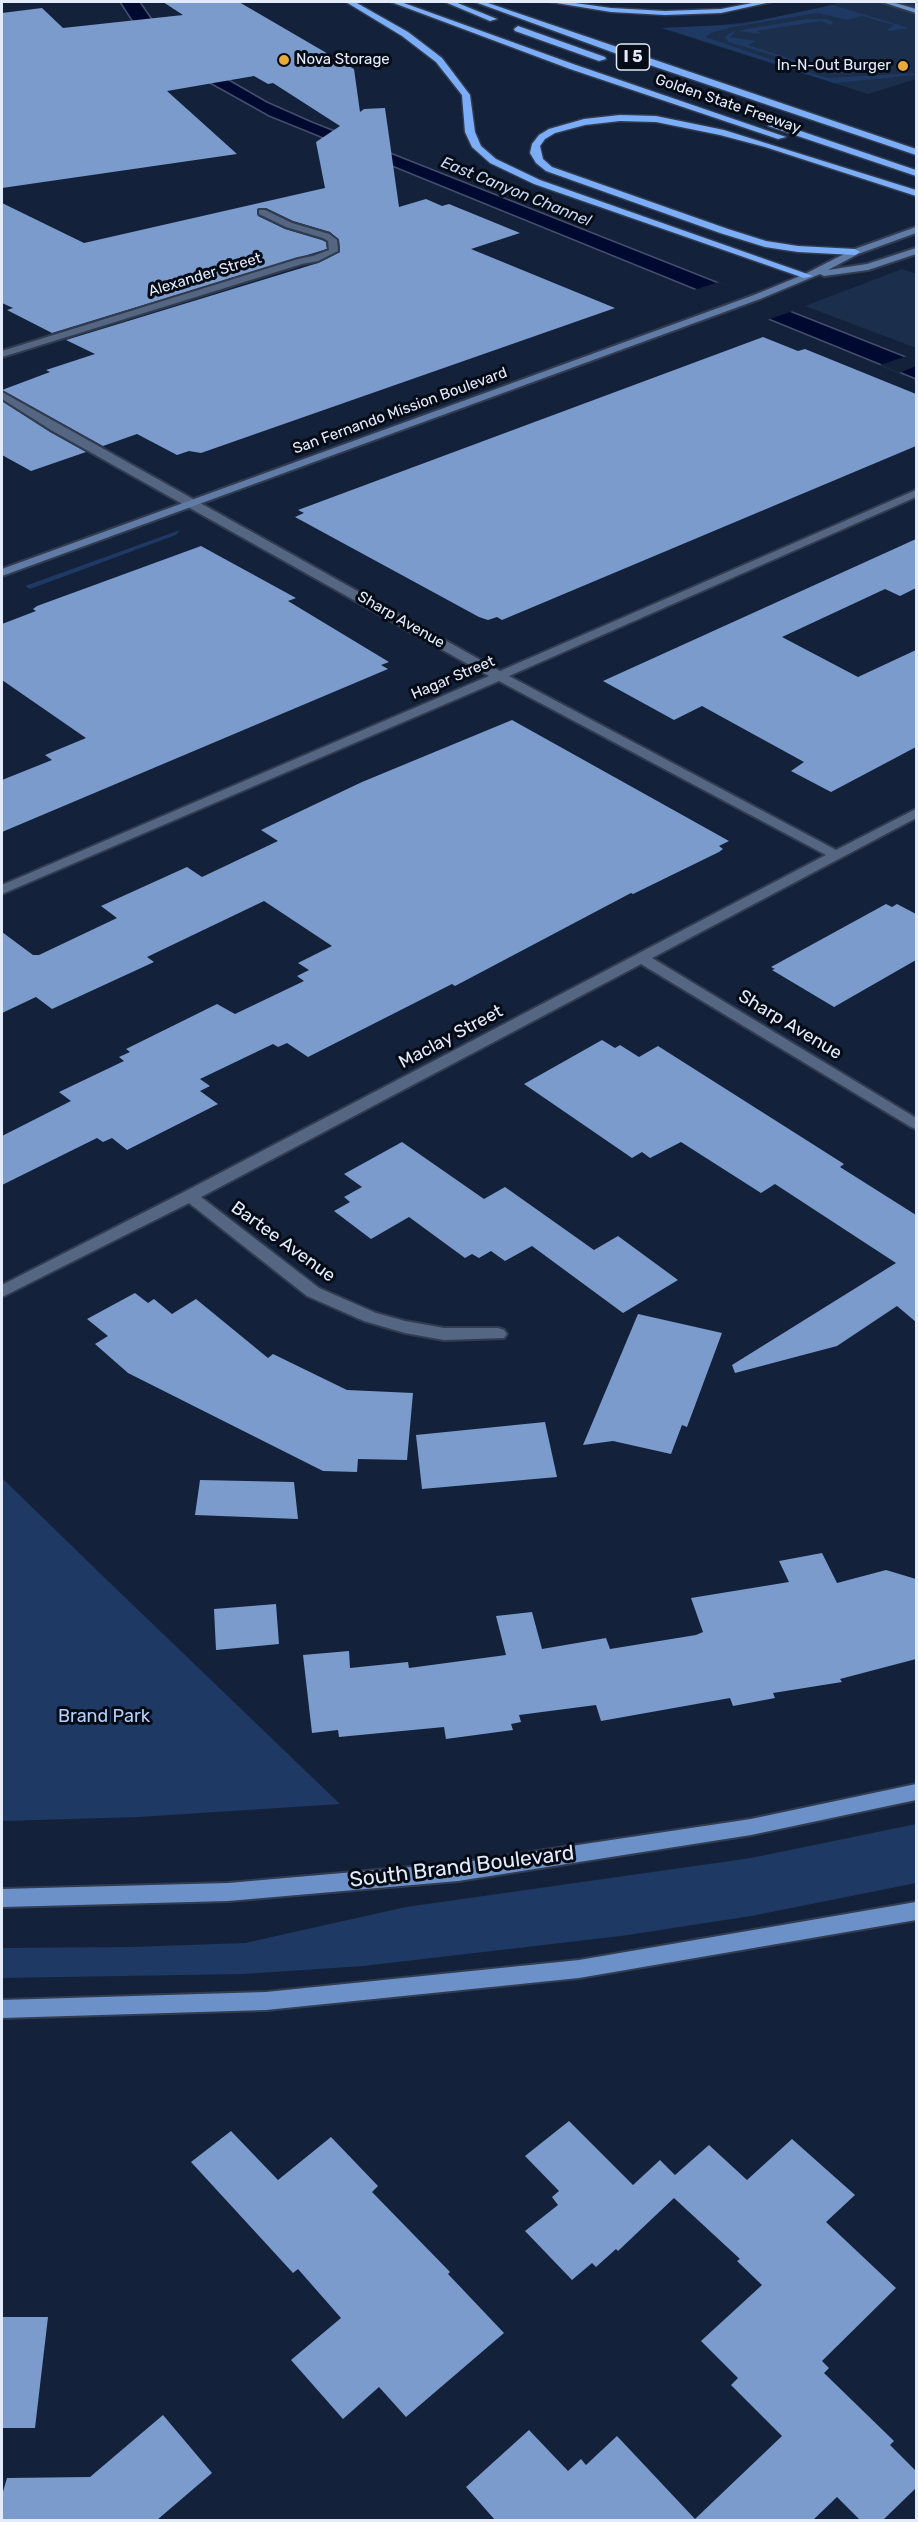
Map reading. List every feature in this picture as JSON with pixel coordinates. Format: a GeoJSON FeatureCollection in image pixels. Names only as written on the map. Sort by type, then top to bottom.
{"type":"FeatureCollection","features":[{"type":"Feature","properties":{"kind":"highway"},"geometry":{"type":"LineString","coordinates":[[350,2],[405,34],[439,60],[466,95],[470,132],[477,147],[493,161],[537,182],[808,276]]}},
{"type":"Feature","properties":{"kind":"highway","name":"Golden State Freeway"},"geometry":{"type":"LineString","coordinates":[[395,2],[915,190]]}},
{"type":"Feature","properties":{"kind":"highway"},"geometry":{"type":"LineString","coordinates":[[421,2],[612,71],[916,173]]}},
{"type":"Feature","properties":{"kind":"highway"},"geometry":{"type":"LineString","coordinates":[[449,2],[500,22]]}},
{"type":"Feature","properties":{"kind":"highway","name":"Golden State Freeway"},"geometry":{"type":"LineString","coordinates":[[479,2],[916,152]]}},
{"type":"Feature","properties":{"kind":"highway"},"geometry":{"type":"LineString","coordinates":[[554,2],[611,10],[665,13],[721,11],[767,2]]}},
{"type":"Feature","properties":{"kind":"highway"},"geometry":{"type":"LineString","coordinates":[[511,26],[616,64]]}},
{"type":"Feature","properties":{"kind":"highway"},"geometry":{"type":"LineString","coordinates":[[742,104],[789,109]]}},
{"type":"Feature","properties":{"kind":"highway"},"geometry":{"type":"LineString","coordinates":[[855,252],[798,249],[765,244],[724,231],[549,170],[539,161],[535,153],[535,146],[542,137],[552,131],[584,122],[620,118],[656,119],[756,142],[915,190]]}},
{"type":"Feature","properties":{"kind":"main road"},"geometry":{"type":"LineString","coordinates":[[886,2],[916,10]]}},
{"type":"Feature","properties":{"kind":"main road","name":"San Fernando Mission Boulevard"},"geometry":{"type":"LineString","coordinates":[[2,573],[758,297],[808,276],[855,252],[916,230]]}},
{"type":"Feature","properties":{"kind":"main road","name":"San Fernando Mission Boulevard"},"geometry":{"type":"LineString","coordinates":[[808,276],[868,267],[915,253]]}},
{"type":"Feature","properties":{"kind":"main road","name":"South Brand Boulevard"},"geometry":{"type":"LineString","coordinates":[[2,1898],[228,1892],[458,1872],[751,1827],[916,1792]]}},
{"type":"Feature","properties":{"kind":"main road"},"geometry":{"type":"LineString","coordinates":[[2,2009],[266,2001],[579,1969],[916,1911]]}},
{"type":"Feature","properties":{"kind":"street","name":"Alexander Street"},"geometry":{"type":"LineString","coordinates":[[2,354],[301,261],[315,259],[333,251],[332,240],[326,236],[289,225],[262,212]]}},
{"type":"Feature","properties":{"kind":"street","name":"Sharp Avenue"},"geometry":{"type":"LineString","coordinates":[[2,395],[55,428],[499,676],[836,855]]}},
{"type":"Feature","properties":{"kind":"street","name":"Hagar Street"},"geometry":{"type":"LineString","coordinates":[[2,890],[916,493]]}},
{"type":"Feature","properties":{"kind":"street","name":"Maclay Street"},"geometry":{"type":"LineString","coordinates":[[2,1292],[190,1196],[916,813]]}},
{"type":"Feature","properties":{"kind":"street","name":"Sharp Avenue"},"geometry":{"type":"LineString","coordinates":[[643,958],[916,1124]]}},
{"type":"Feature","properties":{"kind":"street","name":"Bartee Avenue"},"geometry":{"type":"LineString","coordinates":[[190,1196],[313,1292],[370,1317],[405,1327],[444,1334],[498,1334]]}},
{"type":"Feature","properties":{"kind":"shaded area"},"geometry":{"type":"Polygon","coordinates":[[[120,2],[140,2],[160,31],[196,61],[267,102],[312,122],[916,361],[916,379],[269,116],[192,73],[158,48],[131,19],[120,2]]]}},
{"type":"Feature","properties":{"kind":"shaded area"},"geometry":{"type":"Polygon","coordinates":[[[840,2],[916,2],[916,79],[868,94],[660,28],[714,26],[789,16],[840,2]]]}},
{"type":"Feature","properties":{"kind":"shaded area"},"geometry":{"type":"Polygon","coordinates":[[[902,269],[916,274],[916,348],[805,306],[902,269]]]}},
{"type":"Feature","properties":{"kind":"green space"},"geometry":{"type":"Polygon","coordinates":[[[833,5],[909,28],[889,31],[887,30],[894,25],[862,16],[848,20],[817,13],[733,27],[705,37],[827,78],[916,73],[916,75],[834,83],[663,28],[742,24],[833,5]]]}},
{"type":"Feature","properties":{"kind":"green space"},"geometry":{"type":"Polygon","coordinates":[[[806,19],[826,19],[834,22],[830,25],[821,21],[757,31],[762,34],[736,31],[730,37],[756,41],[748,45],[804,63],[818,60],[834,69],[830,70],[832,72],[898,70],[833,74],[729,42],[725,38],[735,31],[806,19]]]}},
{"type":"Feature","properties":{"kind":"green space"},"geometry":{"type":"Polygon","coordinates":[[[180,530],[176,535],[30,589],[25,586],[180,530]]]}},
{"type":"Feature","properties":{"kind":"green space","name":"Brand Park"},"geometry":{"type":"Polygon","coordinates":[[[2,1478],[340,1804],[139,1817],[2,1821],[2,1478]]]}},
{"type":"Feature","properties":{"kind":"green space"},"geometry":{"type":"Polygon","coordinates":[[[916,1824],[916,1883],[751,1916],[621,1936],[363,1966],[243,1974],[2,1978],[2,1948],[245,1943],[406,1907],[751,1858],[916,1824]]]}},
{"type":"Feature","properties":{"kind":"pier"},"geometry":{"type":"Polygon","coordinates":[[[719,282],[793,311],[767,320],[694,290],[719,282]]]}},
{"type":"Feature","properties":{"kind":"pier"},"geometry":{"type":"Polygon","coordinates":[[[907,356],[916,360],[916,366],[899,373],[880,365],[907,356]]]}},
{"type":"Feature","properties":{"kind":"building"},"geometry":{"type":"Polygon","coordinates":[[[163,2],[239,2],[354,69],[360,112],[364,109],[385,108],[399,207],[426,199],[442,206],[449,204],[520,233],[471,249],[615,308],[201,453],[189,451],[177,455],[137,434],[103,446],[2,390],[50,372],[46,370],[95,354],[66,340],[318,263],[340,252],[339,240],[330,232],[293,221],[266,208],[259,208],[258,216],[285,229],[322,240],[326,242],[327,249],[52,333],[7,310],[13,308],[2,303],[2,203],[84,243],[325,188],[316,142],[340,126],[273,83],[268,84],[254,76],[167,91],[237,154],[2,188],[2,13],[42,8],[63,28],[183,15],[163,2]]]}},
{"type":"Feature","properties":{"kind":"building"},"geometry":{"type":"Polygon","coordinates":[[[763,337],[798,351],[805,349],[916,394],[916,446],[502,620],[497,617],[488,620],[479,617],[295,517],[304,513],[298,510],[763,337]]]}},
{"type":"Feature","properties":{"kind":"building"},"geometry":{"type":"Polygon","coordinates":[[[2,401],[86,452],[31,471],[2,455],[2,401]]]}},
{"type":"Feature","properties":{"kind":"building"},"geometry":{"type":"Polygon","coordinates":[[[916,539],[916,588],[900,596],[885,589],[782,637],[858,677],[916,650],[916,747],[831,792],[791,771],[804,762],[702,706],[674,720],[603,681],[916,539]]]}},
{"type":"Feature","properties":{"kind":"building"},"geometry":{"type":"Polygon","coordinates":[[[201,546],[296,598],[288,601],[389,662],[381,665],[388,669],[2,832],[2,780],[52,760],[45,755],[86,738],[2,680],[2,624],[36,611],[33,609],[37,606],[201,546]]]}},
{"type":"Feature","properties":{"kind":"building"},"geometry":{"type":"Polygon","coordinates":[[[512,720],[729,841],[719,846],[723,849],[719,852],[631,893],[455,986],[452,984],[308,1057],[287,1043],[278,1047],[273,1044],[200,1079],[210,1086],[200,1091],[218,1104],[127,1150],[112,1138],[103,1142],[97,1138],[2,1185],[2,1136],[71,1101],[59,1092],[124,1061],[119,1057],[130,1052],[126,1049],[217,1004],[235,1014],[304,981],[297,976],[309,970],[298,963],[332,946],[264,901],[147,957],[154,962],[52,1009],[36,997],[2,1013],[2,932],[33,955],[39,955],[117,918],[101,906],[187,867],[202,877],[278,841],[261,830],[362,782],[512,720]]]}},
{"type":"Feature","properties":{"kind":"building"},"geometry":{"type":"Polygon","coordinates":[[[886,904],[892,907],[897,904],[916,914],[916,960],[834,1007],[772,970],[775,969],[771,967],[886,904]]]}},
{"type":"Feature","properties":{"kind":"building"},"geometry":{"type":"Polygon","coordinates":[[[602,1040],[615,1048],[620,1045],[639,1057],[658,1046],[844,1164],[840,1167],[916,1215],[916,1322],[897,1306],[837,1346],[735,1373],[732,1365],[896,1263],[775,1184],[761,1193],[681,1142],[650,1158],[642,1152],[632,1158],[524,1084],[602,1040]]]}},
{"type":"Feature","properties":{"kind":"building"},"geometry":{"type":"Polygon","coordinates":[[[402,1142],[484,1199],[505,1187],[594,1250],[618,1236],[678,1280],[623,1313],[532,1246],[505,1261],[491,1251],[479,1258],[472,1254],[465,1258],[409,1217],[371,1239],[334,1211],[350,1202],[344,1197],[362,1187],[344,1174],[402,1142]]]}},
{"type":"Feature","properties":{"kind":"building"},"geometry":{"type":"Polygon","coordinates":[[[135,1293],[148,1303],[154,1299],[172,1314],[196,1299],[268,1358],[273,1354],[347,1390],[413,1393],[407,1460],[358,1459],[357,1472],[323,1471],[128,1373],[95,1344],[108,1336],[87,1319],[135,1293]]]}},
{"type":"Feature","properties":{"kind":"building"},"geometry":{"type":"Polygon","coordinates":[[[638,1314],[722,1333],[687,1427],[682,1425],[671,1454],[613,1441],[583,1445],[638,1314]]]}},
{"type":"Feature","properties":{"kind":"building"},"geometry":{"type":"Polygon","coordinates":[[[545,1422],[557,1477],[422,1489],[416,1435],[545,1422]]]}},
{"type":"Feature","properties":{"kind":"building"},"geometry":{"type":"Polygon","coordinates":[[[200,1480],[294,1482],[298,1519],[195,1515],[200,1480]]]}},
{"type":"Feature","properties":{"kind":"building"},"geometry":{"type":"Polygon","coordinates":[[[822,1553],[837,1583],[886,1570],[916,1579],[916,1659],[840,1679],[842,1682],[773,1693],[775,1698],[733,1706],[730,1698],[601,1721],[596,1705],[519,1715],[521,1722],[511,1724],[513,1730],[446,1739],[444,1727],[339,1737],[338,1730],[312,1733],[303,1655],[349,1651],[350,1668],[408,1662],[409,1668],[506,1655],[496,1616],[532,1612],[542,1649],[606,1638],[610,1649],[696,1635],[703,1632],[691,1598],[789,1582],[779,1561],[822,1553]]]}},
{"type":"Feature","properties":{"kind":"building"},"geometry":{"type":"Polygon","coordinates":[[[276,1604],[279,1644],[216,1650],[214,1609],[276,1604]]]}},
{"type":"Feature","properties":{"kind":"building"},"geometry":{"type":"Polygon","coordinates":[[[569,2121],[633,2185],[660,2160],[675,2175],[709,2145],[747,2180],[792,2139],[855,2195],[826,2222],[896,2288],[822,2361],[829,2368],[824,2373],[894,2441],[890,2445],[916,2471],[916,2488],[883,2520],[860,2520],[837,2497],[813,2520],[495,2520],[466,2487],[529,2430],[568,2471],[581,2459],[586,2465],[617,2436],[695,2519],[782,2436],[731,2385],[738,2378],[701,2341],[762,2285],[737,2261],[740,2259],[674,2198],[618,2251],[616,2249],[596,2267],[592,2263],[572,2280],[525,2231],[558,2205],[552,2197],[559,2191],[525,2156],[569,2121]]]}},
{"type":"Feature","properties":{"kind":"building"},"geometry":{"type":"Polygon","coordinates":[[[231,2131],[278,2180],[331,2137],[378,2186],[372,2192],[450,2272],[448,2274],[504,2333],[406,2417],[379,2387],[343,2419],[291,2360],[341,2318],[298,2269],[293,2273],[191,2162],[231,2131]]]}},
{"type":"Feature","properties":{"kind":"building"},"geometry":{"type":"Polygon","coordinates":[[[2,2317],[48,2317],[35,2428],[2,2428],[2,2317]]]}},
{"type":"Feature","properties":{"kind":"building"},"geometry":{"type":"Polygon","coordinates":[[[163,2415],[212,2473],[157,2520],[2,2520],[2,2495],[7,2478],[90,2477],[163,2415]]]}},
{"type":"Feature","properties":{"kind":"place","name":"Nova Storage"},"geometry":{"type":"Point","coordinates":[284,60]}},
{"type":"Feature","properties":{"kind":"place","name":"In-N-Out Burger"},"geometry":{"type":"Point","coordinates":[903,66]}},
{"type":"Feature","properties":{"kind":"water label","name":"East Canyon Channel"},"geometry":{"type":"Point","coordinates":[516,192]}}]}
